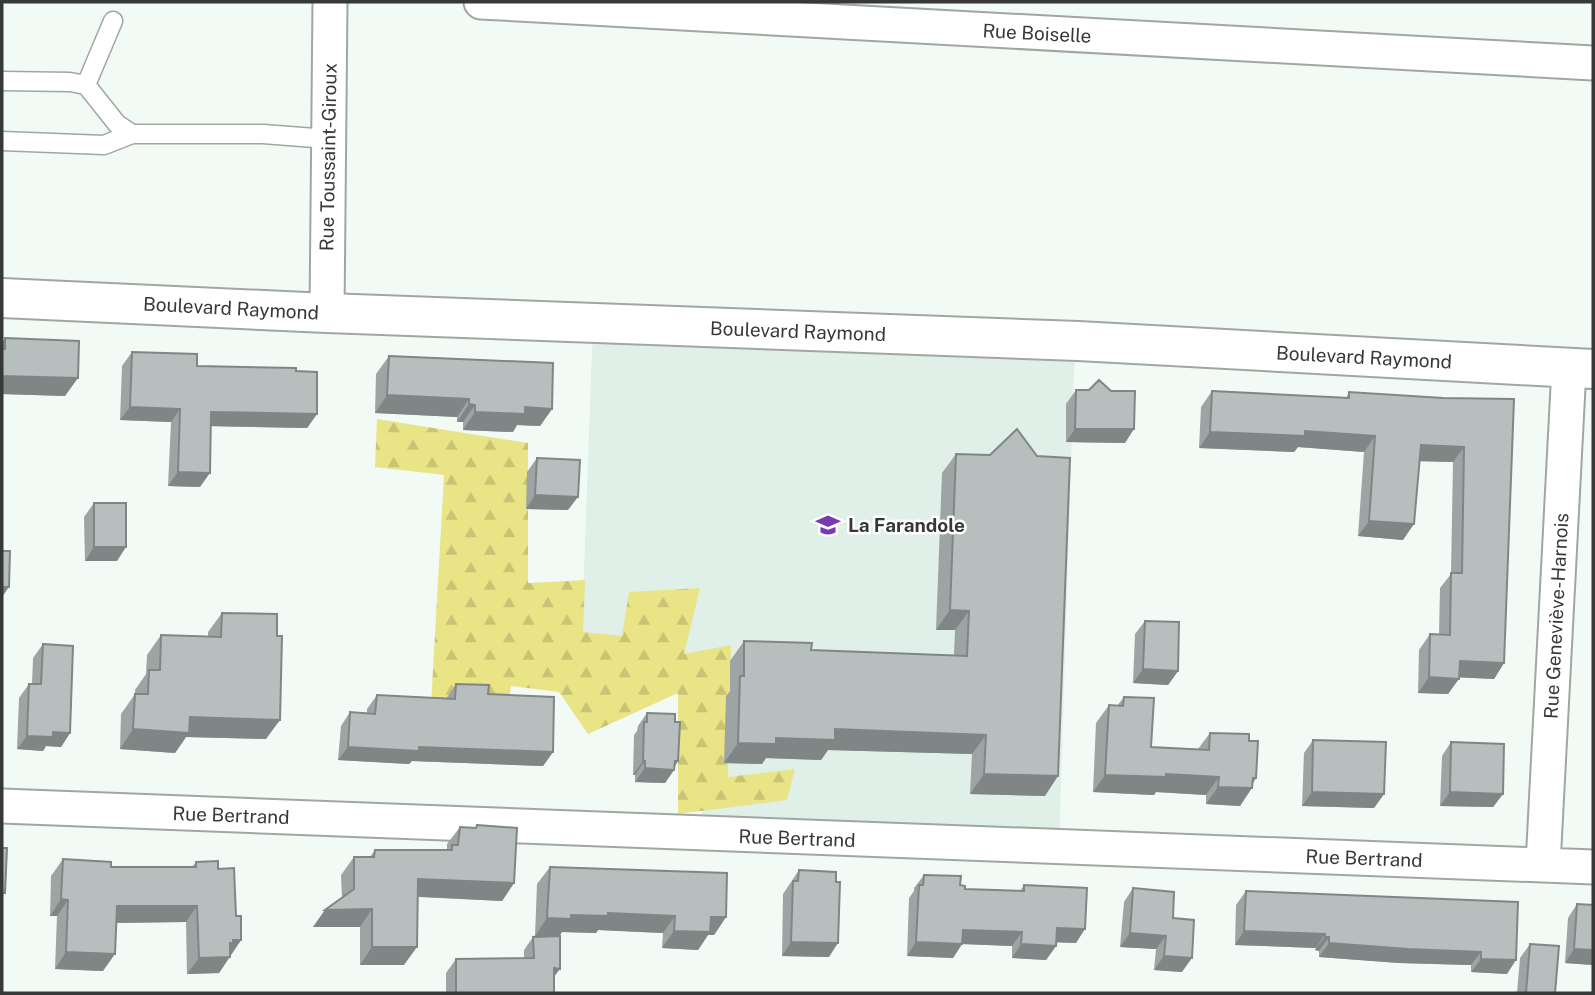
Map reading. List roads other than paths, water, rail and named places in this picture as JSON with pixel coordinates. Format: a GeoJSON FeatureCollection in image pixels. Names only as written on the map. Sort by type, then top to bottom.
{"type":"FeatureCollection","features":[{"type":"Feature","properties":{"kind":"street","name":"Rue Toussaint-Giroux"},"geometry":{"type":"LineString","coordinates":[[327,313],[330,2]]}},
{"type":"Feature","properties":{"kind":"street","name":"Rue Boiselle"},"geometry":{"type":"LineString","coordinates":[[481,2],[1593,64]]}},
{"type":"Feature","properties":{"kind":"street","name":"Boulevard Raymond"},"geometry":{"type":"LineString","coordinates":[[2,298],[1077,341],[1581,368]]}},
{"type":"Feature","properties":{"kind":"street","name":"Rue Geneviève-Harnois"},"geometry":{"type":"LineString","coordinates":[[1543,865],[1581,368]]}},
{"type":"Feature","properties":{"kind":"street","name":"Rue Bertrand"},"geometry":{"type":"LineString","coordinates":[[2,806],[1593,867]]}},
{"type":"Feature","properties":{"kind":"lane"},"geometry":{"type":"LineString","coordinates":[[86,85],[113,21]]}},
{"type":"Feature","properties":{"kind":"lane"},"geometry":{"type":"LineString","coordinates":[[2,81],[69,82],[86,85],[117,124],[132,134]]}},
{"type":"Feature","properties":{"kind":"lane"},"geometry":{"type":"LineString","coordinates":[[2,141],[104,145],[132,134],[263,134],[328,139]]}},
{"type":"Feature","properties":{"kind":"place","name":"La Farandole"},"geometry":{"type":"Point","coordinates":[828,525]}}]}
